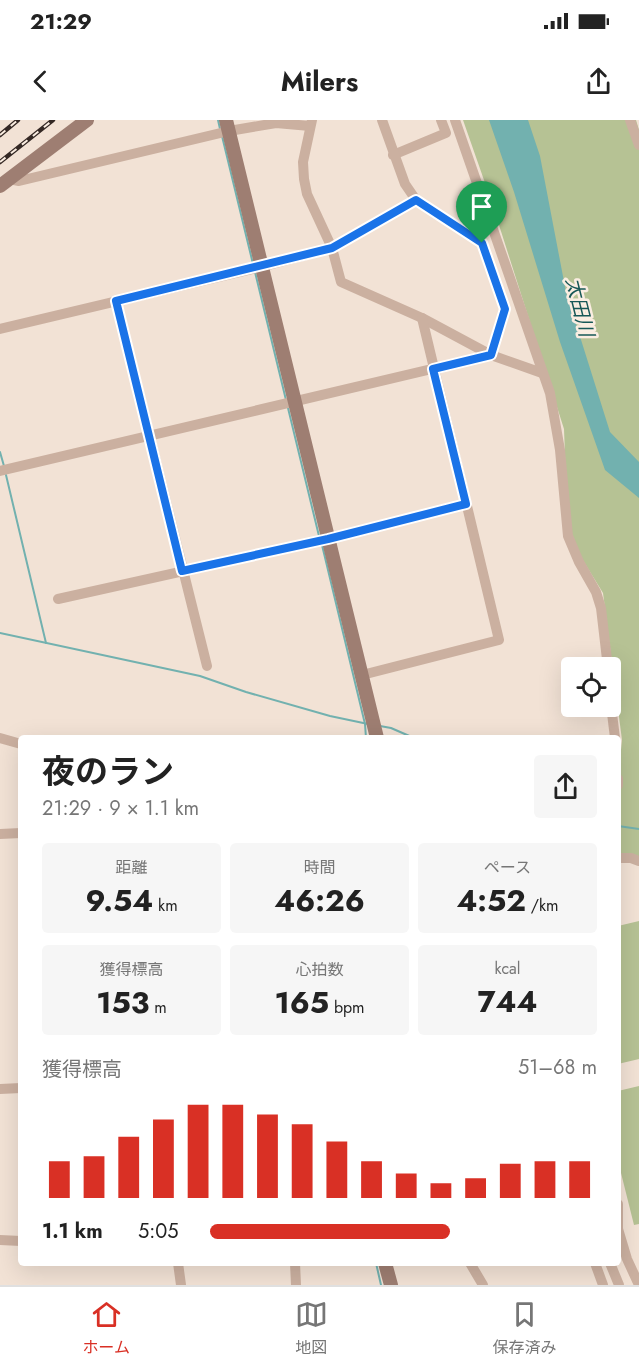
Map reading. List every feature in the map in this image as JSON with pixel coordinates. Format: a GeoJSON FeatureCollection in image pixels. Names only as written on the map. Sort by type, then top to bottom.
{"type":"FeatureCollection","features":[{"type":"Feature","properties":{"kind":"street"},"geometry":{"type":"LineString","coordinates":[[4,182],[87,120]]}},
{"type":"Feature","properties":{"kind":"street"},"geometry":{"type":"LineString","coordinates":[[382,120],[405,184],[416,200],[482,243],[505,309],[491,355]]}},
{"type":"Feature","properties":{"kind":"street"},"geometry":{"type":"LineString","coordinates":[[393,154],[446,133],[441,120]]}},
{"type":"Feature","properties":{"kind":"street"},"geometry":{"type":"LineString","coordinates":[[455,120],[550,393],[558,440],[568,536],[596,592],[601,608],[607,657]]}},
{"type":"Feature","properties":{"kind":"street"},"geometry":{"type":"LineString","coordinates":[[630,120],[639,145]]}},
{"type":"Feature","properties":{"kind":"street"},"geometry":{"type":"LineString","coordinates":[[4,182],[19,181],[228,126],[276,121],[311,123],[303,162],[304,179],[307,194],[332,248],[341,282],[422,318],[491,355],[542,373]]}},
{"type":"Feature","properties":{"kind":"street"},"geometry":{"type":"LineString","coordinates":[[228,126],[376,735]]}},
{"type":"Feature","properties":{"kind":"street"},"geometry":{"type":"LineString","coordinates":[[0,329],[332,248],[416,200]]}},
{"type":"Feature","properties":{"kind":"street"},"geometry":{"type":"LineString","coordinates":[[116,301],[207,666]]}},
{"type":"Feature","properties":{"kind":"street"},"geometry":{"type":"LineString","coordinates":[[362,675],[499,640],[422,318]]}},
{"type":"Feature","properties":{"kind":"street"},"geometry":{"type":"LineString","coordinates":[[0,471],[491,355]]}},
{"type":"Feature","properties":{"kind":"street"},"geometry":{"type":"LineString","coordinates":[[58,599],[328,539],[466,504]]}},
{"type":"Feature","properties":{"kind":"street"},"geometry":{"type":"LineString","coordinates":[[612,717],[615,735]]}},
{"type":"Feature","properties":{"kind":"street"},"geometry":{"type":"LineString","coordinates":[[0,738],[18,743]]}},
{"type":"Feature","properties":{"kind":"street"},"geometry":{"type":"LineString","coordinates":[[0,834],[18,833]]}},
{"type":"Feature","properties":{"kind":"street"},"geometry":{"type":"LineString","coordinates":[[621,858],[639,861]]}},
{"type":"Feature","properties":{"kind":"street"},"geometry":{"type":"LineString","coordinates":[[0,1089],[18,1088]]}},
{"type":"Feature","properties":{"kind":"street"},"geometry":{"type":"LineString","coordinates":[[621,1238],[627,1259],[639,1285]]}},
{"type":"Feature","properties":{"kind":"street"},"geometry":{"type":"LineString","coordinates":[[0,1240],[18,1241]]}},
{"type":"Feature","properties":{"kind":"street"},"geometry":{"type":"LineString","coordinates":[[178,1266],[181,1285]]}},
{"type":"Feature","properties":{"kind":"street"},"geometry":{"type":"LineString","coordinates":[[295,1266],[296,1285]]}},
{"type":"Feature","properties":{"kind":"street"},"geometry":{"type":"LineString","coordinates":[[386,1266],[391,1285]]}},
{"type":"Feature","properties":{"kind":"street"},"geometry":{"type":"LineString","coordinates":[[472,1266],[483,1285]]}},
{"type":"Feature","properties":{"kind":"street"},"geometry":{"type":"LineString","coordinates":[[596,1266],[603,1285]]}},
{"type":"Feature","properties":{"kind":"street"},"geometry":{"type":"LineString","coordinates":[[611,1266],[619,1285]]}},
{"type":"Feature","properties":{"kind":"green space"},"geometry":{"type":"Polygon","coordinates":[[[463,120],[636,120],[639,130],[639,864],[621,858],[622,740],[619,717],[621,717],[621,657],[611,657],[603,593],[568,536],[564,429],[463,120]]]}},
{"type":"Feature","properties":{"kind":"green space"},"geometry":{"type":"Polygon","coordinates":[[[639,921],[639,1059],[621,1063],[621,925],[639,921]]]}},
{"type":"Feature","properties":{"kind":"green space"},"geometry":{"type":"Polygon","coordinates":[[[639,1086],[639,1224],[634,1225],[621,1173],[621,1090],[639,1086]]]}},
{"type":"Feature","properties":{"kind":"water"},"geometry":{"type":"Polygon","coordinates":[[[489,120],[528,120],[540,156],[566,292],[610,432],[639,462],[639,498],[605,470],[560,342],[514,192],[489,120]]]}},
{"type":"Feature","properties":{"kind":"waterway"},"geometry":{"type":"LineString","coordinates":[[218,120],[220,129]]}},
{"type":"Feature","properties":{"kind":"waterway"},"geometry":{"type":"LineString","coordinates":[[222,136],[253,264]]}},
{"type":"Feature","properties":{"kind":"waterway"},"geometry":{"type":"LineString","coordinates":[[255,272],[286,400]]}},
{"type":"Feature","properties":{"kind":"waterway"},"geometry":{"type":"LineString","coordinates":[[288,408],[319,536]]}},
{"type":"Feature","properties":{"kind":"waterway"},"geometry":{"type":"LineString","coordinates":[[0,452],[4,466]]}},
{"type":"Feature","properties":{"kind":"waterway"},"geometry":{"type":"LineString","coordinates":[[6,475],[46,643]]}},
{"type":"Feature","properties":{"kind":"waterway"},"geometry":{"type":"LineString","coordinates":[[322,545],[366,735]]}},
{"type":"Feature","properties":{"kind":"waterway"},"geometry":{"type":"LineString","coordinates":[[0,633],[200,676],[246,692],[330,716],[368,724]]}},
{"type":"Feature","properties":{"kind":"waterway"},"geometry":{"type":"LineString","coordinates":[[380,726],[407,735]]}},
{"type":"Feature","properties":{"kind":"waterway"},"geometry":{"type":"LineString","coordinates":[[621,826],[639,829]]}},
{"type":"Feature","properties":{"kind":"waterway"},"geometry":{"type":"LineString","coordinates":[[377,1266],[381,1285]]}},
{"type":"Feature","properties":{"kind":"railway"},"geometry":{"type":"LineString","coordinates":[[0,135],[18,120]]}},
{"type":"Feature","properties":{"kind":"railway"},"geometry":{"type":"LineString","coordinates":[[0,162],[53,120]]}},
{"type":"Feature","properties":{"kind":"route"},"geometry":{"type":"LineString","coordinates":[[416,200],[482,243],[505,309],[491,355],[433,369],[466,504],[328,539],[182,571],[116,301],[332,248],[416,200]]}},
{"type":"Feature","properties":{"kind":"water label","name":"太田川"},"geometry":{"type":"Point","coordinates":[580,307]}}]}
